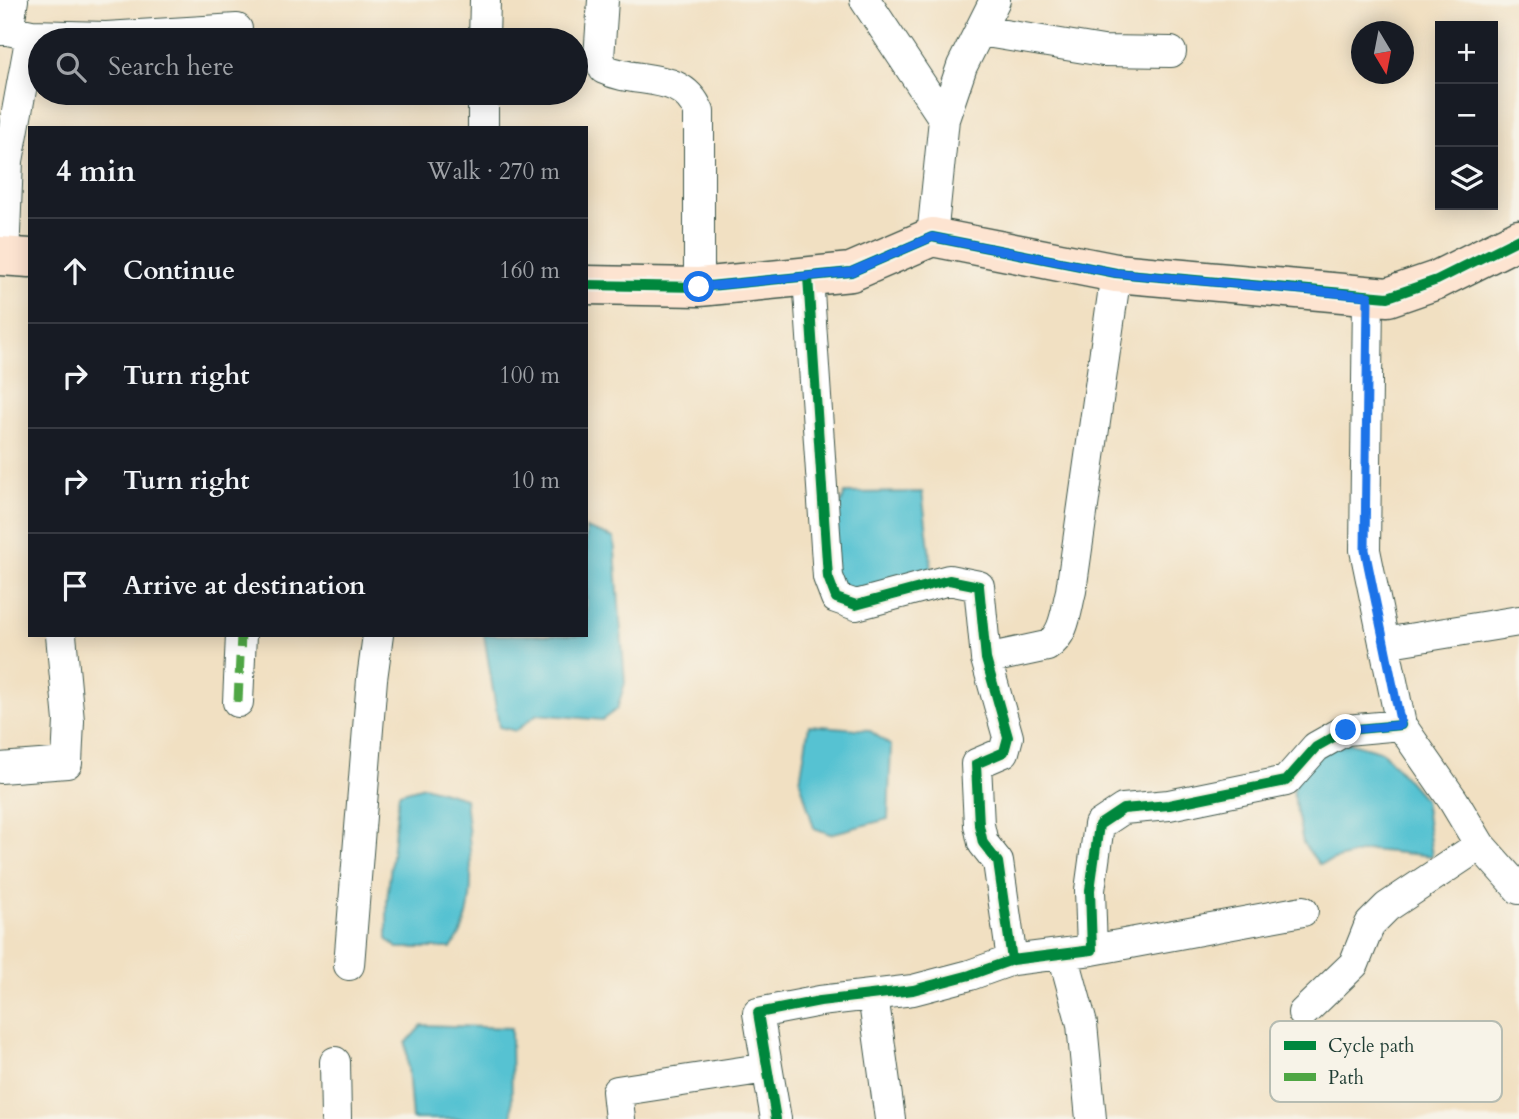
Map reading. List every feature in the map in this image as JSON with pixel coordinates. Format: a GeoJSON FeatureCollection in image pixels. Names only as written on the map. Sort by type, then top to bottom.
{"type":"FeatureCollection","features":[{"type":"Feature","properties":{"kind":"street"},"geometry":{"type":"LineString","coordinates":[[11,257],[9,160],[13,0]]}},
{"type":"Feature","properties":{"kind":"street"},"geometry":{"type":"LineString","coordinates":[[484,28],[485,0]]}},
{"type":"Feature","properties":{"kind":"street"},"geometry":{"type":"LineString","coordinates":[[603,0],[599,58],[604,69],[672,84],[685,90],[694,100],[699,112],[699,287]]}},
{"type":"Feature","properties":{"kind":"street"},"geometry":{"type":"LineString","coordinates":[[865,0],[944,119]]}},
{"type":"Feature","properties":{"kind":"street"},"geometry":{"type":"LineString","coordinates":[[932,237],[944,119],[962,66],[995,0]]}},
{"type":"Feature","properties":{"kind":"street"},"geometry":{"type":"LineString","coordinates":[[980,31],[1103,51],[1171,52]]}},
{"type":"Feature","properties":{"kind":"street"},"geometry":{"type":"LineString","coordinates":[[483,105],[483,126]]}},
{"type":"Feature","properties":{"kind":"street"},"geometry":{"type":"LineString","coordinates":[[588,285],[699,287],[851,272],[932,237],[1116,273],[1388,297],[1437,280],[1519,239]]}},
{"type":"Feature","properties":{"kind":"street"},"geometry":{"type":"LineString","coordinates":[[986,659],[1047,646],[1055,641],[1062,628],[1070,591],[1116,273]]}},
{"type":"Feature","properties":{"kind":"street"},"geometry":{"type":"LineString","coordinates":[[808,276],[828,577],[836,598],[856,604],[949,580],[979,586],[986,659],[1008,737],[1004,752],[976,764],[979,825],[983,843],[998,862],[1012,960]]}},
{"type":"Feature","properties":{"kind":"street"},"geometry":{"type":"LineString","coordinates":[[1368,296],[1365,550],[1401,725],[1453,800],[1480,845],[1519,889]]}},
{"type":"Feature","properties":{"kind":"street"},"geometry":{"type":"LineString","coordinates":[[1384,643],[1519,621]]}},
{"type":"Feature","properties":{"kind":"street"},"geometry":{"type":"LineString","coordinates":[[0,768],[67,764],[69,721],[61,637]]}},
{"type":"Feature","properties":{"kind":"street"},"geometry":{"type":"LineString","coordinates":[[238,702],[241,637]]}},
{"type":"Feature","properties":{"kind":"street"},"geometry":{"type":"LineString","coordinates":[[349,965],[378,637]]}},
{"type":"Feature","properties":{"kind":"street"},"geometry":{"type":"LineString","coordinates":[[1091,1119],[1077,952],[1090,890],[1099,825],[1123,809],[1170,805],[1286,781],[1316,747],[1346,730],[1401,725]]}},
{"type":"Feature","properties":{"kind":"street"},"geometry":{"type":"LineString","coordinates":[[1303,1013],[1354,964],[1370,924],[1387,907],[1480,845]]}},
{"type":"Feature","properties":{"kind":"street"},"geometry":{"type":"LineString","coordinates":[[776,1119],[758,1013],[820,1001],[913,990],[970,975],[1012,960],[1077,952],[1303,911]]}},
{"type":"Feature","properties":{"kind":"street"},"geometry":{"type":"LineString","coordinates":[[873,995],[890,1119]]}},
{"type":"Feature","properties":{"kind":"street"},"geometry":{"type":"LineString","coordinates":[[335,1062],[336,1119]]}},
{"type":"Feature","properties":{"kind":"street"},"geometry":{"type":"LineString","coordinates":[[620,1119],[617,1091],[767,1068]]}},
{"type":"Feature","properties":{"kind":"water"},"geometry":{"type":"Polygon","coordinates":[[[922,492],[934,587],[835,590],[827,540],[845,493],[922,492]]]}},
{"type":"Feature","properties":{"kind":"water"},"geometry":{"type":"Polygon","coordinates":[[[588,529],[614,538],[625,683],[617,709],[602,720],[537,714],[516,731],[499,727],[484,637],[588,637],[588,529]]]}},
{"type":"Feature","properties":{"kind":"water"},"geometry":{"type":"Polygon","coordinates":[[[809,725],[869,730],[891,746],[888,819],[830,834],[814,828],[800,781],[809,725]]]}},
{"type":"Feature","properties":{"kind":"water"},"geometry":{"type":"Polygon","coordinates":[[[1345,741],[1383,752],[1424,799],[1432,856],[1370,850],[1319,864],[1303,843],[1293,792],[1301,758],[1345,741]]]}},
{"type":"Feature","properties":{"kind":"water"},"geometry":{"type":"Polygon","coordinates":[[[424,786],[465,798],[471,856],[467,916],[461,933],[451,948],[397,948],[387,939],[387,900],[399,793],[424,786]]]}},
{"type":"Feature","properties":{"kind":"water"},"geometry":{"type":"Polygon","coordinates":[[[422,1025],[511,1028],[512,1119],[412,1119],[406,1043],[422,1025]]]}},
{"type":"Feature","properties":{"kind":"marked path"},"geometry":{"type":"LineString","coordinates":[[238,702],[241,637]]}},
{"type":"Feature","properties":{"kind":"cycle path"},"geometry":{"type":"LineString","coordinates":[[588,285],[699,287],[851,272],[932,237],[1116,273],[1388,297],[1437,280],[1519,239]]}},
{"type":"Feature","properties":{"kind":"cycle path"},"geometry":{"type":"LineString","coordinates":[[808,277],[828,577],[836,598],[856,605],[949,580],[979,586],[986,659],[1008,737],[1004,752],[976,764],[979,825],[983,843],[998,862],[1012,960]]}},
{"type":"Feature","properties":{"kind":"cycle path"},"geometry":{"type":"LineString","coordinates":[[776,1119],[758,1013],[820,1001],[913,990],[970,975],[1012,960],[1092,950],[1090,890],[1099,825],[1123,809],[1169,805],[1286,781],[1316,747],[1346,730],[1401,725]]}},
{"type":"Feature","properties":{"kind":"route"},"geometry":{"type":"LineString","coordinates":[[699,287],[851,272],[932,237],[1116,273],[1368,296],[1365,550],[1401,725],[1346,730]]}}]}
